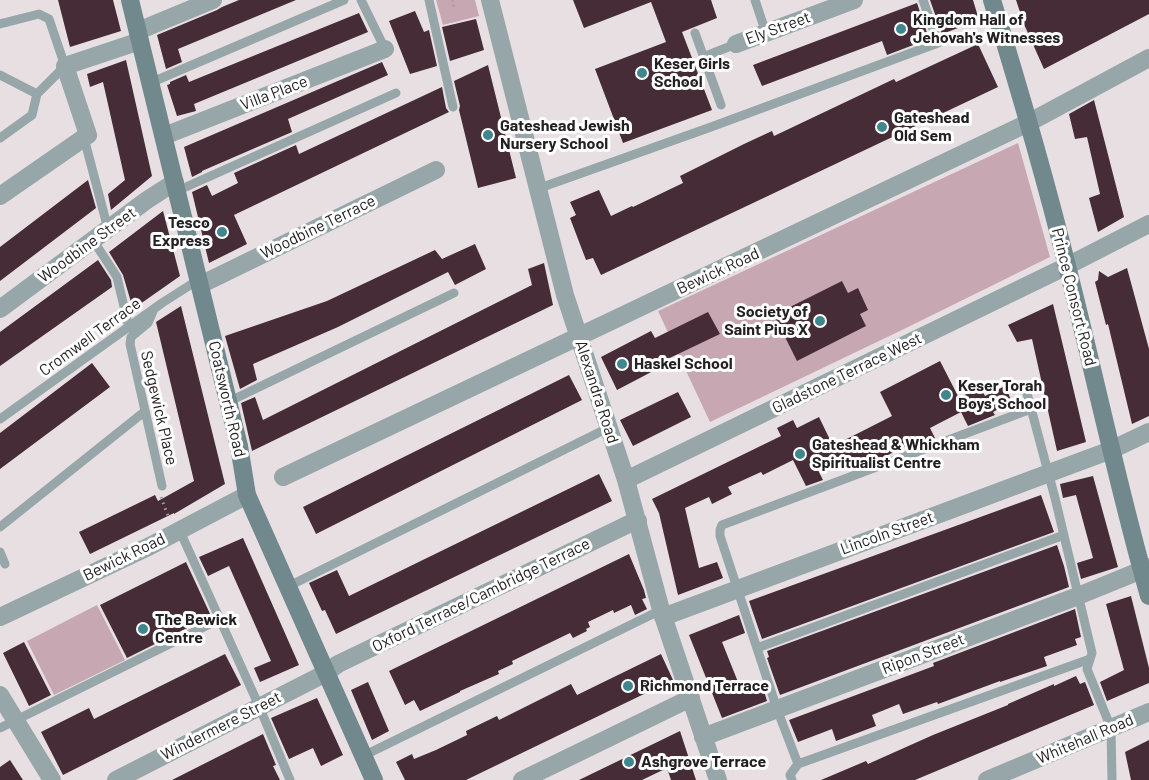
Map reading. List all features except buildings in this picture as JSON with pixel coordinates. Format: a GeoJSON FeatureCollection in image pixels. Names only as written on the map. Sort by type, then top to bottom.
{"type":"FeatureCollection","features":[{"type":"Feature","properties":{"kind":"street","name":"Coatsworth Road"},"geometry":{"type":"LineString","coordinates":[[130,0],[239,446],[247,495],[374,780]]}},
{"type":"Feature","properties":{"kind":"street"},"geometry":{"type":"LineString","coordinates":[[0,196],[88,135],[65,66],[139,36],[213,0]]}},
{"type":"Feature","properties":{"kind":"street","name":"Alexandra Road"},"geometry":{"type":"LineString","coordinates":[[490,0],[565,295],[626,480],[662,614],[718,780]]}},
{"type":"Feature","properties":{"kind":"street","name":"Ely Street"},"geometry":{"type":"LineString","coordinates":[[736,44],[854,0]]}},
{"type":"Feature","properties":{"kind":"street","name":"Prince Consort Road"},"geometry":{"type":"LineString","coordinates":[[992,0],[1030,122],[1111,450],[1145,569],[1149,596]]}},
{"type":"Feature","properties":{"kind":"street","name":"Villa Place"},"geometry":{"type":"LineString","coordinates":[[164,136],[385,49]]}},
{"type":"Feature","properties":{"kind":"street","name":"Bewick Road"},"geometry":{"type":"LineString","coordinates":[[283,477],[1030,122],[1149,58]]}},
{"type":"Feature","properties":{"kind":"street","name":"Woodbine Terrace"},"geometry":{"type":"LineString","coordinates":[[199,282],[436,170]]}},
{"type":"Feature","properties":{"kind":"street","name":"Woodbine Street"},"geometry":{"type":"LineString","coordinates":[[0,309],[108,229],[176,187]]}},
{"type":"Feature","properties":{"kind":"street","name":"Gladstone Terrace West"},"geometry":{"type":"LineString","coordinates":[[626,480],[1149,225]]}},
{"type":"Feature","properties":{"kind":"street","name":"Lincoln Street"},"geometry":{"type":"LineString","coordinates":[[662,614],[738,589],[1111,450],[1149,432]]}},
{"type":"Feature","properties":{"kind":"street","name":"Bewick Road"},"geometry":{"type":"LineString","coordinates":[[0,617],[150,546],[247,495]]}},
{"type":"Feature","properties":{"kind":"street","name":"Oxford Terrace/Cambridge Terrace"},"geometry":{"type":"LineString","coordinates":[[326,673],[338,664],[638,521]]}},
{"type":"Feature","properties":{"kind":"street","name":"Ripon Street"},"geometry":{"type":"LineString","coordinates":[[703,737],[1145,569]]}},
{"type":"Feature","properties":{"kind":"street","name":"Windermere Street"},"geometry":{"type":"LineString","coordinates":[[116,780],[326,673]]}},
{"type":"Feature","properties":{"kind":"street"},"geometry":{"type":"LineString","coordinates":[[0,695],[8,725],[52,780]]}},
{"type":"Feature","properties":{"kind":"street"},"geometry":{"type":"LineString","coordinates":[[522,780],[691,698]]}},
{"type":"Feature","properties":{"kind":"street","name":"Whitehall Road"},"geometry":{"type":"LineString","coordinates":[[987,780],[1149,712]]}},
{"type":"Feature","properties":{"kind":"lane"},"geometry":{"type":"LineString","coordinates":[[150,84],[344,0]]}},
{"type":"Feature","properties":{"kind":"lane"},"geometry":{"type":"LineString","coordinates":[[361,0],[385,49]]}},
{"type":"Feature","properties":{"kind":"lane"},"geometry":{"type":"LineString","coordinates":[[429,0],[453,107]]}},
{"type":"Feature","properties":{"kind":"lane"},"geometry":{"type":"LineString","coordinates":[[755,0],[766,33]]}},
{"type":"Feature","properties":{"kind":"lane"},"geometry":{"type":"LineString","coordinates":[[537,189],[938,43],[923,0]]}},
{"type":"Feature","properties":{"kind":"lane"},"geometry":{"type":"LineString","coordinates":[[0,24],[39,14],[49,19],[65,66],[37,94],[32,115],[0,138]]}},
{"type":"Feature","properties":{"kind":"lane"},"geometry":{"type":"LineString","coordinates":[[695,33],[721,105]]}},
{"type":"Feature","properties":{"kind":"lane"},"geometry":{"type":"LineString","coordinates":[[703,57],[736,44]]}},
{"type":"Feature","properties":{"kind":"lane"},"geometry":{"type":"LineString","coordinates":[[0,75],[37,94]]}},
{"type":"Feature","properties":{"kind":"lane"},"geometry":{"type":"LineString","coordinates":[[176,187],[396,93]]}},
{"type":"Feature","properties":{"kind":"lane"},"geometry":{"type":"LineString","coordinates":[[84,138],[108,229]]}},
{"type":"Feature","properties":{"kind":"lane"},"geometry":{"type":"LineString","coordinates":[[93,240],[117,277],[129,328]]}},
{"type":"Feature","properties":{"kind":"lane","name":"Cromwell Terrace"},"geometry":{"type":"LineString","coordinates":[[0,419],[162,303],[199,282]]}},
{"type":"Feature","properties":{"kind":"lane"},"geometry":{"type":"LineString","coordinates":[[228,402],[454,293]]}},
{"type":"Feature","properties":{"kind":"lane","name":"Sedgewick Place"},"geometry":{"type":"LineString","coordinates":[[154,309],[148,323],[132,338],[129,344],[162,486]]}},
{"type":"Feature","properties":{"kind":"lane"},"geometry":{"type":"LineString","coordinates":[[1025,386],[1092,653],[1087,669],[1111,728],[1112,780]]}},
{"type":"Feature","properties":{"kind":"lane"},"geometry":{"type":"LineString","coordinates":[[798,764],[777,709],[720,536],[722,525],[1031,409]]}},
{"type":"Feature","properties":{"kind":"lane"},"geometry":{"type":"LineString","coordinates":[[0,527],[144,412]]}},
{"type":"Feature","properties":{"kind":"lane"},"geometry":{"type":"LineString","coordinates":[[289,586],[609,428]]}},
{"type":"Feature","properties":{"kind":"lane"},"geometry":{"type":"LineString","coordinates":[[177,530],[259,706],[290,780]]}},
{"type":"Feature","properties":{"kind":"lane"},"geometry":{"type":"LineString","coordinates":[[757,648],[1064,535]]}},
{"type":"Feature","properties":{"kind":"lane"},"geometry":{"type":"LineString","coordinates":[[0,552],[5,564]]}},
{"type":"Feature","properties":{"kind":"lane"},"geometry":{"type":"LineString","coordinates":[[363,756],[662,614]]}},
{"type":"Feature","properties":{"kind":"lane"},"geometry":{"type":"LineString","coordinates":[[8,725],[220,620]]}},
{"type":"Feature","properties":{"kind":"lane"},"geometry":{"type":"LineString","coordinates":[[792,780],[790,775],[798,764],[1090,659]]}},
{"type":"Feature","properties":{"kind":"path"},"geometry":{"type":"LineString","coordinates":[[453,0],[453,10]]}},
{"type":"Feature","properties":{"kind":"path"},"geometry":{"type":"LineString","coordinates":[[162,486],[160,497],[177,530]]}},
{"type":"Feature","properties":{"kind":"shaded area"},"geometry":{"type":"Polygon","coordinates":[[[436,0],[475,0],[479,16],[443,25],[436,0]]]}},
{"type":"Feature","properties":{"kind":"shaded area"},"geometry":{"type":"Polygon","coordinates":[[[1018,143],[1050,257],[710,422],[658,311],[1018,143]]]}},
{"type":"Feature","properties":{"kind":"shaded area"},"geometry":{"type":"Polygon","coordinates":[[[97,605],[125,660],[54,695],[27,641],[97,605]]]}},
{"type":"Feature","properties":{"kind":"place","name":"Kingdom Hall of Jehovah's Witnesses"},"geometry":{"type":"Point","coordinates":[901,29]}},
{"type":"Feature","properties":{"kind":"place","name":"Keser Girls School"},"geometry":{"type":"Point","coordinates":[642,73]}},
{"type":"Feature","properties":{"kind":"place","name":"Gateshead Old Sem"},"geometry":{"type":"Point","coordinates":[882,127]}},
{"type":"Feature","properties":{"kind":"place","name":"Gateshead Jewish Nursery School"},"geometry":{"type":"Point","coordinates":[488,135]}},
{"type":"Feature","properties":{"kind":"place","name":"Tesco Express"},"geometry":{"type":"Point","coordinates":[222,232]}},
{"type":"Feature","properties":{"kind":"place","name":"Society of Saint Pius X"},"geometry":{"type":"Point","coordinates":[820,321]}},
{"type":"Feature","properties":{"kind":"place","name":"Haskel School"},"geometry":{"type":"Point","coordinates":[622,364]}},
{"type":"Feature","properties":{"kind":"place","name":"Keser Torah Boys' School"},"geometry":{"type":"Point","coordinates":[946,395]}},
{"type":"Feature","properties":{"kind":"place","name":"Gateshead & Whickham Spiritualist Centre"},"geometry":{"type":"Point","coordinates":[800,454]}},
{"type":"Feature","properties":{"kind":"place","name":"The Bewick Centre"},"geometry":{"type":"Point","coordinates":[143,629]}},
{"type":"Feature","properties":{"kind":"place","name":"Richmond Terrace"},"geometry":{"type":"Point","coordinates":[628,686]}},
{"type":"Feature","properties":{"kind":"place","name":"Ashgrove Terrace"},"geometry":{"type":"Point","coordinates":[629,762]}}]}
